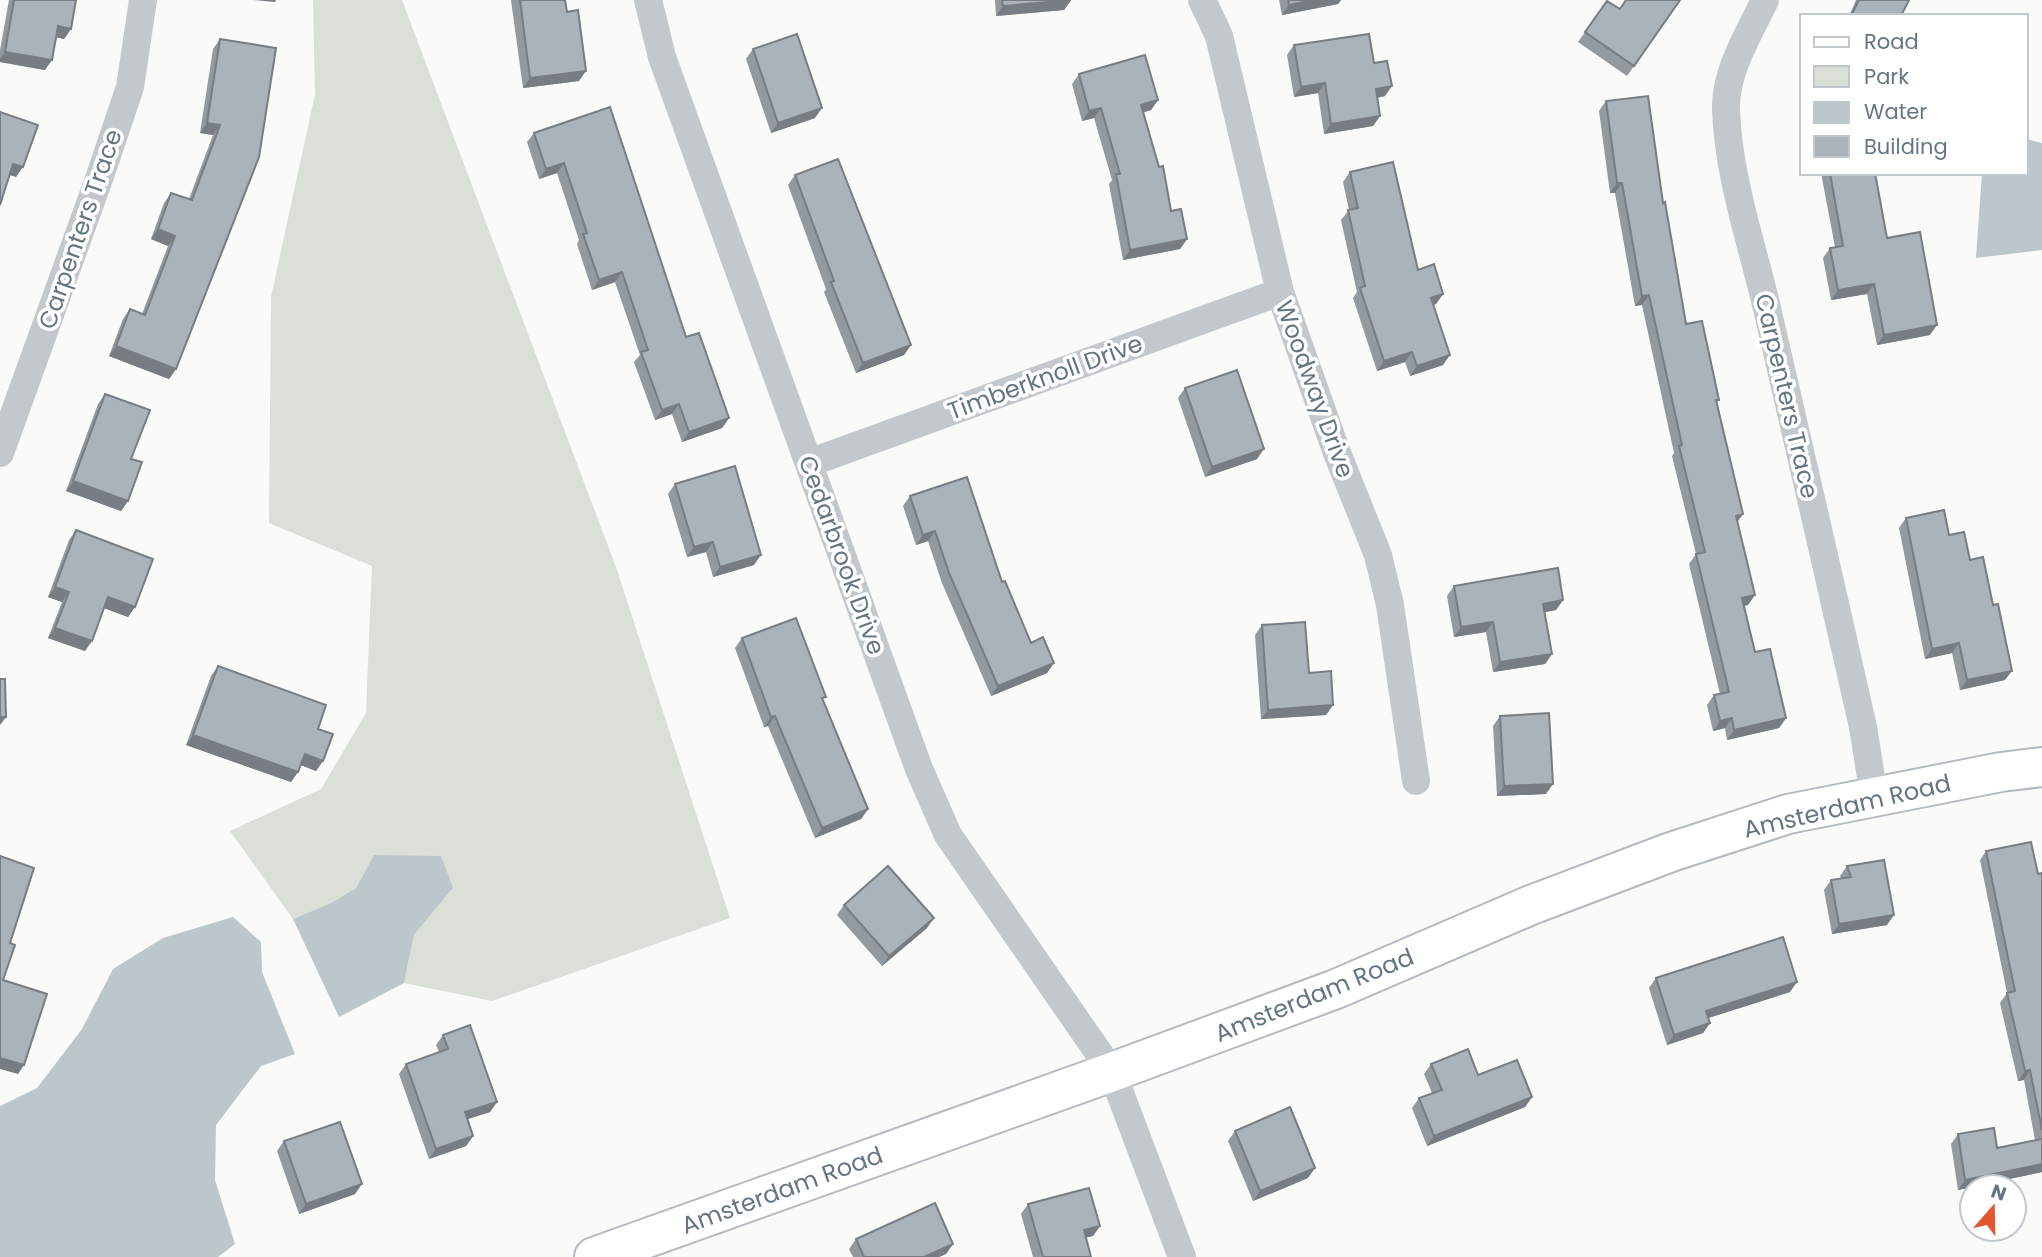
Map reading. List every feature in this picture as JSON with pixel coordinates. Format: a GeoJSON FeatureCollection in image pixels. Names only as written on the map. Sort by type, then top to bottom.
{"type":"FeatureCollection","features":[{"type":"Feature","properties":{"kind":"main road","name":"Amsterdam Road"},"geometry":{"type":"LineString","coordinates":[[607,1255],[1336,989],[1531,905],[1671,852],[1788,814],[2001,772],[2042,767]]}},
{"type":"Feature","properties":{"kind":"street","name":"Carpenters Trace"},"geometry":{"type":"LineString","coordinates":[[0,453],[130,87],[143,0]]}},
{"type":"Feature","properties":{"kind":"street","name":"Cedarbrook Drive"},"geometry":{"type":"LineString","coordinates":[[648,0],[662,57],[919,769],[948,835],[1112,1072],[1182,1257]]}},
{"type":"Feature","properties":{"kind":"street","name":"Woodway Drive"},"geometry":{"type":"LineString","coordinates":[[1202,0],[1219,36],[1280,292],[1337,453],[1378,555],[1390,605],[1416,781]]}},
{"type":"Feature","properties":{"kind":"street","name":"Carpenters Trace"},"geometry":{"type":"LineString","coordinates":[[1765,0],[1730,78],[1726,108],[1732,159],[1863,727],[1874,796]]}},
{"type":"Feature","properties":{"kind":"street","name":"Timberknoll Drive"},"geometry":{"type":"LineString","coordinates":[[809,463],[1280,292]]}},
{"type":"Feature","properties":{"kind":"green space"},"geometry":{"type":"Polygon","coordinates":[[[313,0],[402,0],[616,567],[730,918],[492,1001],[404,983],[414,935],[453,888],[374,855],[356,888],[331,903],[293,919],[230,831],[321,789],[366,713],[372,566],[269,523],[271,297],[315,94],[313,0]]]}},
{"type":"Feature","properties":{"kind":"water"},"geometry":{"type":"Polygon","coordinates":[[[2028,140],[2042,143],[2042,250],[1976,258],[1982,175],[2028,175],[2028,140]]]}},
{"type":"Feature","properties":{"kind":"water"},"geometry":{"type":"Polygon","coordinates":[[[374,855],[441,856],[453,888],[414,935],[404,983],[339,1017],[293,919],[331,903],[356,888],[374,855]]]}},
{"type":"Feature","properties":{"kind":"water"},"geometry":{"type":"Polygon","coordinates":[[[233,917],[261,942],[262,972],[295,1054],[261,1066],[216,1125],[215,1180],[235,1244],[218,1257],[0,1257],[0,1106],[37,1088],[82,1029],[113,969],[163,938],[233,917]]]}},
{"type":"Feature","properties":{"kind":"building"},"geometry":{"type":"Polygon","coordinates":[[[14,0],[76,0],[71,29],[58,26],[52,60],[5,52],[14,0]]]}},
{"type":"Feature","properties":{"kind":"building"},"geometry":{"type":"Polygon","coordinates":[[[520,0],[565,0],[567,12],[578,10],[586,71],[530,78],[520,0]]]}},
{"type":"Feature","properties":{"kind":"building"},"geometry":{"type":"Polygon","coordinates":[[[1002,0],[1071,0],[1003,6],[1002,0]]]}},
{"type":"Feature","properties":{"kind":"building"},"geometry":{"type":"Polygon","coordinates":[[[1288,0],[1313,0],[1289,5],[1288,0]]]}},
{"type":"Feature","properties":{"kind":"building"},"geometry":{"type":"Polygon","coordinates":[[[1626,0],[1680,0],[1634,66],[1585,32],[1607,1],[1620,9],[1626,0]]]}},
{"type":"Feature","properties":{"kind":"building"},"geometry":{"type":"Polygon","coordinates":[[[1859,0],[1909,0],[1902,14],[1852,14],[1859,0]]]}},
{"type":"Feature","properties":{"kind":"building"},"geometry":{"type":"Polygon","coordinates":[[[797,34],[822,108],[778,123],[753,49],[797,34]]]}},
{"type":"Feature","properties":{"kind":"building"},"geometry":{"type":"Polygon","coordinates":[[[1369,34],[1374,63],[1387,61],[1392,86],[1376,89],[1380,116],[1331,124],[1325,83],[1301,87],[1294,45],[1369,34]]]}},
{"type":"Feature","properties":{"kind":"building"},"geometry":{"type":"Polygon","coordinates":[[[220,39],[276,48],[259,157],[176,369],[116,346],[130,309],[145,315],[175,236],[158,229],[171,193],[192,200],[220,125],[207,123],[220,39]]]}},
{"type":"Feature","properties":{"kind":"building"},"geometry":{"type":"Polygon","coordinates":[[[1145,55],[1158,100],[1141,105],[1159,167],[1163,166],[1171,211],[1181,209],[1187,239],[1130,250],[1116,174],[1120,174],[1101,108],[1089,111],[1079,74],[1145,55]]]}},
{"type":"Feature","properties":{"kind":"building"},"geometry":{"type":"Polygon","coordinates":[[[1648,96],[1663,203],[1665,202],[1686,324],[1702,321],[1719,400],[1716,400],[1743,514],[1736,516],[1755,595],[1742,598],[1755,652],[1770,649],[1786,718],[1734,730],[1732,718],[1720,721],[1714,695],[1729,692],[1696,554],[1705,552],[1679,446],[1682,445],[1649,295],[1642,296],[1622,183],[1617,183],[1606,101],[1648,96]]]}},
{"type":"Feature","properties":{"kind":"building"},"geometry":{"type":"Polygon","coordinates":[[[610,107],[686,337],[699,333],[729,418],[689,432],[679,404],[662,410],[641,352],[648,350],[622,272],[599,280],[583,234],[587,233],[564,163],[546,169],[534,133],[610,107]]]}},
{"type":"Feature","properties":{"kind":"building"},"geometry":{"type":"Polygon","coordinates":[[[0,112],[38,125],[23,167],[13,164],[0,205],[0,112]]]}},
{"type":"Feature","properties":{"kind":"building"},"geometry":{"type":"Polygon","coordinates":[[[838,159],[911,345],[863,363],[831,282],[834,281],[795,175],[838,159]]]}},
{"type":"Feature","properties":{"kind":"building"},"geometry":{"type":"Polygon","coordinates":[[[1393,162],[1418,270],[1434,264],[1443,294],[1431,298],[1450,355],[1417,366],[1412,352],[1384,361],[1360,288],[1365,286],[1348,210],[1358,208],[1350,172],[1393,162]]]}},
{"type":"Feature","properties":{"kind":"building"},"geometry":{"type":"Polygon","coordinates":[[[1830,175],[1875,175],[1887,238],[1920,232],[1937,325],[1884,335],[1874,284],[1838,290],[1830,248],[1843,246],[1830,175]]]}},
{"type":"Feature","properties":{"kind":"building"},"geometry":{"type":"Polygon","coordinates":[[[1237,370],[1264,449],[1212,467],[1185,388],[1237,370]]]}},
{"type":"Feature","properties":{"kind":"building"},"geometry":{"type":"Polygon","coordinates":[[[105,394],[150,410],[131,459],[142,462],[128,501],[73,481],[105,394]]]}},
{"type":"Feature","properties":{"kind":"building"},"geometry":{"type":"Polygon","coordinates":[[[735,466],[761,555],[720,567],[713,542],[694,547],[675,484],[735,466]]]}},
{"type":"Feature","properties":{"kind":"building"},"geometry":{"type":"Polygon","coordinates":[[[967,477],[1002,582],[1005,581],[1031,643],[1043,637],[1054,663],[998,686],[949,573],[935,531],[923,535],[910,496],[967,477]]]}},
{"type":"Feature","properties":{"kind":"building"},"geometry":{"type":"Polygon","coordinates":[[[1944,510],[1949,535],[1964,532],[1970,560],[1983,557],[1993,605],[1998,604],[2012,671],[1967,680],[1959,643],[1932,649],[1906,518],[1944,510]]]}},
{"type":"Feature","properties":{"kind":"building"},"geometry":{"type":"Polygon","coordinates":[[[76,530],[153,559],[135,607],[108,597],[92,641],[55,628],[69,592],[55,587],[76,530]]]}},
{"type":"Feature","properties":{"kind":"building"},"geometry":{"type":"Polygon","coordinates":[[[1558,568],[1563,600],[1543,604],[1552,654],[1500,662],[1493,622],[1461,627],[1454,586],[1558,568]]]}},
{"type":"Feature","properties":{"kind":"building"},"geometry":{"type":"Polygon","coordinates":[[[796,618],[826,697],[822,698],[868,809],[822,828],[775,716],[771,717],[742,638],[796,618]]]}},
{"type":"Feature","properties":{"kind":"building"},"geometry":{"type":"Polygon","coordinates":[[[1305,622],[1309,673],[1331,671],[1333,705],[1268,710],[1262,625],[1305,622]]]}},
{"type":"Feature","properties":{"kind":"building"},"geometry":{"type":"Polygon","coordinates":[[[218,666],[326,705],[318,729],[333,734],[323,761],[305,754],[298,772],[193,735],[218,666]]]}},
{"type":"Feature","properties":{"kind":"building"},"geometry":{"type":"Polygon","coordinates":[[[0,679],[5,679],[6,717],[0,717],[0,679]]]}},
{"type":"Feature","properties":{"kind":"building"},"geometry":{"type":"Polygon","coordinates":[[[1549,713],[1553,784],[1504,786],[1500,716],[1549,713]]]}},
{"type":"Feature","properties":{"kind":"building"},"geometry":{"type":"Polygon","coordinates":[[[2031,842],[2038,874],[2042,873],[2042,1130],[2030,1070],[2025,1071],[2007,993],[2015,991],[1986,851],[2031,842]]]}},
{"type":"Feature","properties":{"kind":"building"},"geometry":{"type":"Polygon","coordinates":[[[0,856],[34,868],[10,943],[15,945],[3,980],[47,994],[24,1065],[0,1058],[0,856]]]}},
{"type":"Feature","properties":{"kind":"building"},"geometry":{"type":"Polygon","coordinates":[[[1884,860],[1894,915],[1839,924],[1831,880],[1851,877],[1847,866],[1884,860]]]}},
{"type":"Feature","properties":{"kind":"building"},"geometry":{"type":"Polygon","coordinates":[[[888,866],[934,918],[889,956],[844,905],[888,866]]]}},
{"type":"Feature","properties":{"kind":"building"},"geometry":{"type":"Polygon","coordinates":[[[1783,937],[1797,982],[1706,1011],[1710,1023],[1674,1035],[1656,978],[1783,937]]]}},
{"type":"Feature","properties":{"kind":"building"},"geometry":{"type":"Polygon","coordinates":[[[470,1025],[497,1102],[465,1112],[473,1136],[436,1149],[406,1064],[448,1049],[443,1035],[470,1025]]]}},
{"type":"Feature","properties":{"kind":"building"},"geometry":{"type":"Polygon","coordinates":[[[1468,1049],[1478,1075],[1517,1060],[1532,1097],[1434,1136],[1419,1098],[1442,1090],[1431,1064],[1468,1049]]]}},
{"type":"Feature","properties":{"kind":"building"},"geometry":{"type":"Polygon","coordinates":[[[1290,1107],[1315,1168],[1260,1191],[1235,1131],[1290,1107]]]}},
{"type":"Feature","properties":{"kind":"building"},"geometry":{"type":"Polygon","coordinates":[[[340,1122],[362,1184],[306,1204],[284,1141],[340,1122]]]}},
{"type":"Feature","properties":{"kind":"building"},"geometry":{"type":"Polygon","coordinates":[[[1994,1128],[1997,1148],[2042,1139],[2042,1164],[1999,1173],[1964,1173],[1958,1134],[1994,1128]]]}},
{"type":"Feature","properties":{"kind":"building"},"geometry":{"type":"Polygon","coordinates":[[[1089,1188],[1100,1226],[1084,1230],[1091,1257],[1043,1257],[1028,1204],[1089,1188]]]}},
{"type":"Feature","properties":{"kind":"building"},"geometry":{"type":"Polygon","coordinates":[[[935,1203],[953,1244],[924,1257],[864,1257],[856,1239],[935,1203]]]}}]}
